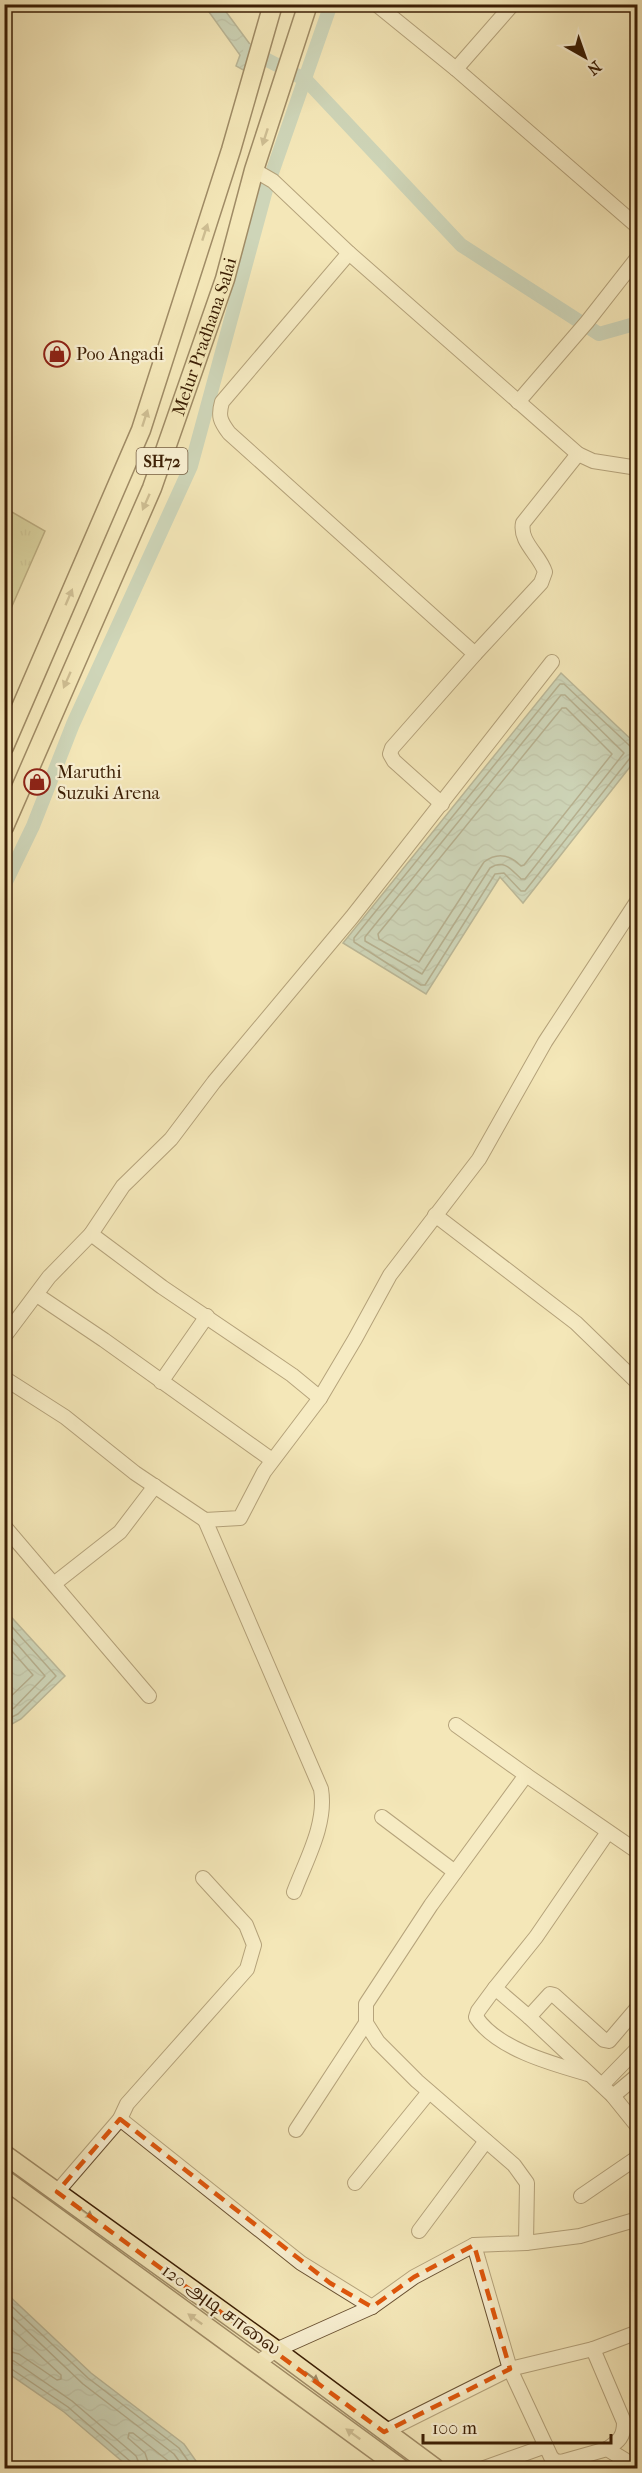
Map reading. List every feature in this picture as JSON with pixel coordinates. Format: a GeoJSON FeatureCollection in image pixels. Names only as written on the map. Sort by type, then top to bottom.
{"type":"FeatureCollection","features":[{"type":"Feature","properties":{"kind":"main road"},"geometry":{"type":"LineString","coordinates":[[259,4],[267,24]]}},
{"type":"Feature","properties":{"kind":"main road","name":"Melur Pradhana Salai"},"geometry":{"type":"LineString","coordinates":[[4,747],[141,430],[231,150],[273,4]]}},
{"type":"Feature","properties":{"kind":"main road"},"geometry":{"type":"LineString","coordinates":[[296,4],[302,23]]}},
{"type":"Feature","properties":{"kind":"main road","name":"Melur Pradhana Salai"},"geometry":{"type":"LineString","coordinates":[[4,827],[152,488],[225,279],[254,170],[308,4]]}},
{"type":"Feature","properties":{"kind":"main road","name":"120 அடி சாலை"},"geometry":{"type":"LineString","coordinates":[[4,2154],[276,2349],[435,2469]]}},
{"type":"Feature","properties":{"kind":"main road","name":"120 அடி சாலை"},"geometry":{"type":"LineString","coordinates":[[4,2179],[400,2469]]}},
{"type":"Feature","properties":{"kind":"street"},"geometry":{"type":"LineString","coordinates":[[376,4],[456,69],[638,227]]}},
{"type":"Feature","properties":{"kind":"street"},"geometry":{"type":"LineString","coordinates":[[456,69],[513,4]]}},
{"type":"Feature","properties":{"kind":"street"},"geometry":{"type":"LineString","coordinates":[[254,170],[273,181],[349,253],[578,454],[593,461],[638,468]]}},
{"type":"Feature","properties":{"kind":"street"},"geometry":{"type":"LineString","coordinates":[[349,253],[222,402],[218,414],[221,423],[229,433],[475,654]]}},
{"type":"Feature","properties":{"kind":"street"},"geometry":{"type":"LineString","coordinates":[[518,402],[587,322],[638,256]]}},
{"type":"Feature","properties":{"kind":"street"},"geometry":{"type":"LineString","coordinates":[[442,804],[394,761],[390,754],[392,748],[541,583],[545,572],[524,539],[521,531],[523,523],[578,454]]}},
{"type":"Feature","properties":{"kind":"street"},"geometry":{"type":"LineString","coordinates":[[4,1337],[49,1277],[91,1234],[123,1186],[171,1139],[214,1083],[352,917],[552,662]]}},
{"type":"Feature","properties":{"kind":"street"},"geometry":{"type":"LineString","coordinates":[[205,1520],[240,1518],[272,1460],[320,1398],[390,1275],[479,1159],[545,1042],[638,900]]}},
{"type":"Feature","properties":{"kind":"street"},"geometry":{"type":"LineString","coordinates":[[435,1215],[576,1323],[638,1383]]}},
{"type":"Feature","properties":{"kind":"street"},"geometry":{"type":"LineString","coordinates":[[91,1234],[162,1287],[292,1375],[320,1398]]}},
{"type":"Feature","properties":{"kind":"street"},"geometry":{"type":"LineString","coordinates":[[37,1295],[272,1460]]}},
{"type":"Feature","properties":{"kind":"street"},"geometry":{"type":"LineString","coordinates":[[162,1382],[207,1316]]}},
{"type":"Feature","properties":{"kind":"street"},"geometry":{"type":"LineString","coordinates":[[4,1378],[65,1417],[155,1486],[205,1520],[321,1789],[324,1806],[319,1826],[294,1892]]}},
{"type":"Feature","properties":{"kind":"street"},"geometry":{"type":"LineString","coordinates":[[55,1583],[120,1532],[155,1486]]}},
{"type":"Feature","properties":{"kind":"street"},"geometry":{"type":"LineString","coordinates":[[4,1526],[150,1695]]}},
{"type":"Feature","properties":{"kind":"street"},"geometry":{"type":"LineString","coordinates":[[456,1725],[638,1852]]}},
{"type":"Feature","properties":{"kind":"street"},"geometry":{"type":"LineString","coordinates":[[526,1775],[455,1872],[366,2004],[366,2023],[378,2042],[429,2092],[514,2165],[527,2183],[526,2243]]}},
{"type":"Feature","properties":{"kind":"street"},"geometry":{"type":"LineString","coordinates":[[382,1817],[455,1872]]}},
{"type":"Feature","properties":{"kind":"street"},"geometry":{"type":"LineString","coordinates":[[590,2074],[537,2058],[496,2036],[481,2024],[477,2017],[478,2011],[536,1937],[608,1832]]}},
{"type":"Feature","properties":{"kind":"street"},"geometry":{"type":"LineString","coordinates":[[57,2192],[120,2119],[127,2104],[247,1969],[254,1945],[246,1925],[203,1878]]}},
{"type":"Feature","properties":{"kind":"street"},"geometry":{"type":"LineString","coordinates":[[495,1989],[529,2017],[602,2085],[638,2127]]}},
{"type":"Feature","properties":{"kind":"street"},"geometry":{"type":"LineString","coordinates":[[529,2017],[546,1996],[554,1995],[604,2040],[609,2041],[638,2007]]}},
{"type":"Feature","properties":{"kind":"street"},"geometry":{"type":"LineString","coordinates":[[296,2130],[366,2023]]}},
{"type":"Feature","properties":{"kind":"street"},"geometry":{"type":"LineString","coordinates":[[602,2085],[638,2048]]}},
{"type":"Feature","properties":{"kind":"street"},"geometry":{"type":"LineString","coordinates":[[613,2096],[638,2075]]}},
{"type":"Feature","properties":{"kind":"street"},"geometry":{"type":"LineString","coordinates":[[355,2183],[429,2092]]}},
{"type":"Feature","properties":{"kind":"street"},"geometry":{"type":"LineString","coordinates":[[120,2119],[301,2263],[372,2307]]}},
{"type":"Feature","properties":{"kind":"street"},"geometry":{"type":"LineString","coordinates":[[419,2231],[486,2141]]}},
{"type":"Feature","properties":{"kind":"street"},"geometry":{"type":"LineString","coordinates":[[581,2196],[638,2157]]}},
{"type":"Feature","properties":{"kind":"street"},"geometry":{"type":"LineString","coordinates":[[256,2364],[276,2349],[372,2307],[414,2277],[474,2245],[526,2243],[580,2236],[637,2221]]}},
{"type":"Feature","properties":{"kind":"street"},"geometry":{"type":"LineString","coordinates":[[474,2245],[510,2369],[555,2462],[607,2449],[620,2440],[624,2432],[624,2422],[593,2349]]}},
{"type":"Feature","properties":{"kind":"street"},"geometry":{"type":"LineString","coordinates":[[384,2432],[510,2369],[593,2349],[638,2332]]}},
{"type":"Feature","properties":{"kind":"street"},"geometry":{"type":"LineString","coordinates":[[484,2469],[546,2446]]}},
{"type":"Feature","properties":{"kind":"street"},"geometry":{"type":"LineString","coordinates":[[607,2449],[638,2468]]}},
{"type":"Feature","properties":{"kind":"highlighted area"},"geometry":{"type":"Polygon","coordinates":[[[120,2119],[330,2283],[372,2307],[414,2277],[474,2245],[510,2369],[384,2432],[57,2192],[120,2119]]]}},
{"type":"Feature","properties":{"kind":"green space"},"geometry":{"type":"Polygon","coordinates":[[[5,508],[45,531],[5,622],[5,508]]]}},
{"type":"Feature","properties":{"kind":"water"},"geometry":{"type":"Polygon","coordinates":[[[204,5],[221,5],[252,47],[245,71],[236,66],[240,55],[204,5]]]}},
{"type":"Feature","properties":{"kind":"water"},"geometry":{"type":"Polygon","coordinates":[[[561,673],[637,745],[637,758],[523,903],[500,877],[426,994],[343,943],[561,673]]]}},
{"type":"Feature","properties":{"kind":"water"},"geometry":{"type":"Polygon","coordinates":[[[4,1609],[65,1676],[21,1719],[5,1728],[4,1609]]]}},
{"type":"Feature","properties":{"kind":"water"},"geometry":{"type":"Polygon","coordinates":[[[4,2291],[91,2373],[184,2444],[201,2468],[130,2468],[64,2412],[5,2371],[4,2291]]]}},
{"type":"Feature","properties":{"kind":"waterway"},"geometry":{"type":"LineString","coordinates":[[4,886],[33,826],[73,724],[191,466],[266,190],[331,4]]}},
{"type":"Feature","properties":{"kind":"waterway"},"geometry":{"type":"LineString","coordinates":[[250,51],[306,80],[461,245],[599,334],[638,323]]}},
{"type":"Feature","properties":{"kind":"place","name":"Poo Angadi"},"geometry":{"type":"Point","coordinates":[57,354]}},
{"type":"Feature","properties":{"kind":"place","name":"Maruthi Suzuki Arena"},"geometry":{"type":"Point","coordinates":[37,782]}}]}
